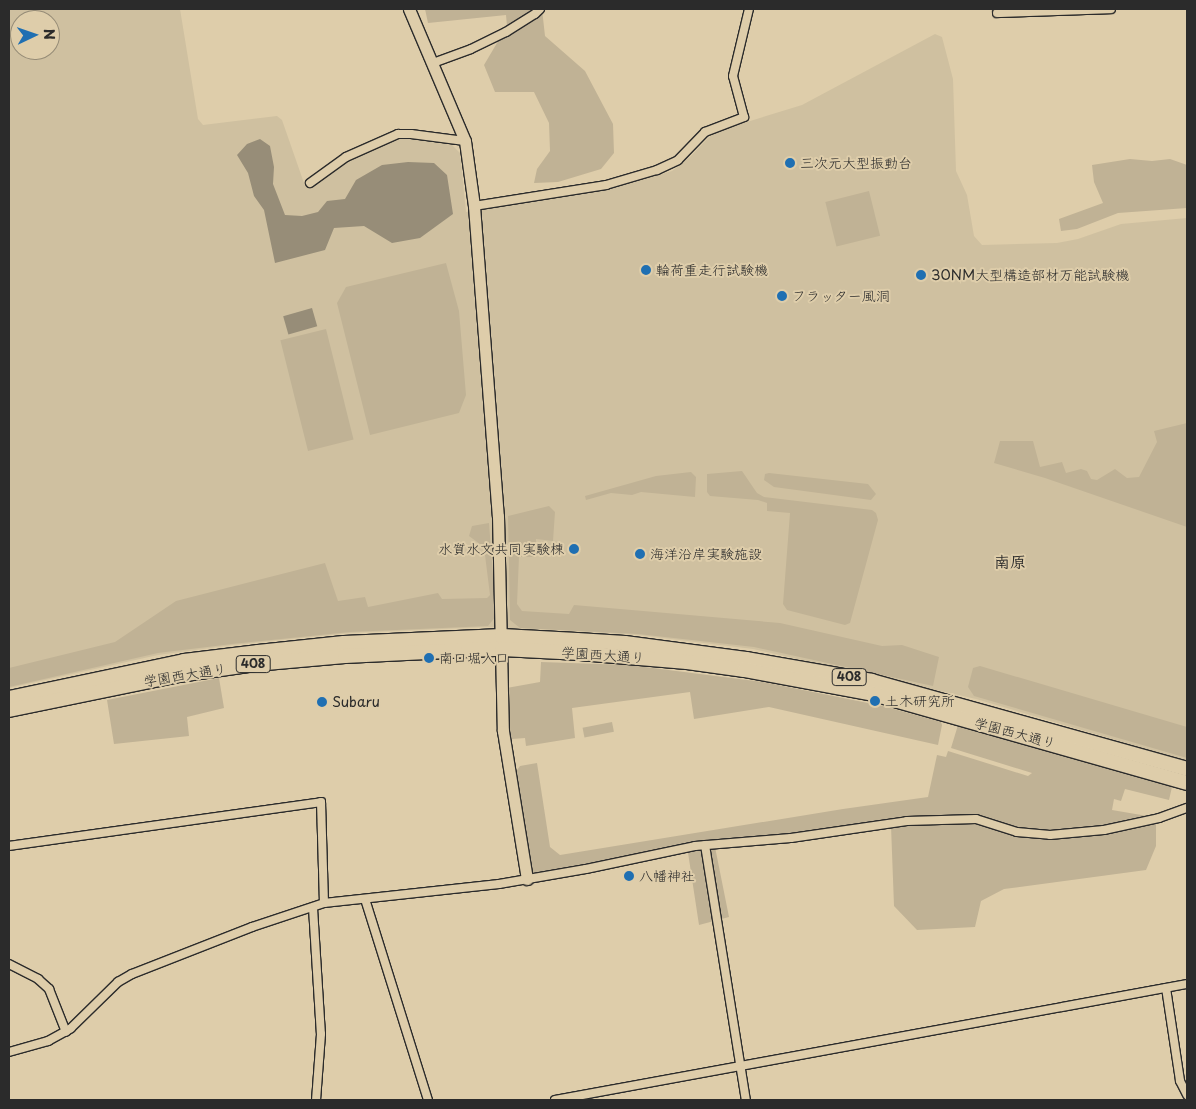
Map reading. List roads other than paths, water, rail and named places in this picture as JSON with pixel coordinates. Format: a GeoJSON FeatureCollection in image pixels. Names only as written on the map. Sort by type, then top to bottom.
{"type":"FeatureCollection","features":[{"type":"Feature","properties":{"kind":"highway","name":"学園西大通り"},"geometry":{"type":"LineString","coordinates":[[9,710],[259,658],[344,643],[625,643],[811,669],[872,681],[946,700],[1187,769]]}},
{"type":"Feature","properties":{"kind":"highway","name":"学園西大通り"},"geometry":{"type":"LineString","coordinates":[[502,643],[687,662],[810,681],[873,694],[1187,782]]}},
{"type":"Feature","properties":{"kind":"highway","name":"学園西大通り"},"geometry":{"type":"LineString","coordinates":[[9,698],[184,661],[259,658]]}},
{"type":"Feature","properties":{"kind":"street"},"geometry":{"type":"LineString","coordinates":[[409,9],[465,142],[474,206],[498,516],[503,731],[527,879]]}},
{"type":"Feature","properties":{"kind":"street"},"geometry":{"type":"LineString","coordinates":[[433,63],[471,49],[506,32],[540,9]]}},
{"type":"Feature","properties":{"kind":"street"},"geometry":{"type":"LineString","coordinates":[[474,206],[606,185],[657,170],[678,160],[705,132],[744,117],[733,76],[749,9]]}},
{"type":"Feature","properties":{"kind":"street"},"geometry":{"type":"LineString","coordinates":[[998,12],[1111,9]]}},
{"type":"Feature","properties":{"kind":"street"},"geometry":{"type":"LineString","coordinates":[[310,183],[346,157],[398,134],[411,134],[465,142]]}},
{"type":"Feature","properties":{"kind":"street"},"geometry":{"type":"LineString","coordinates":[[9,846],[321,802],[324,903]]}},
{"type":"Feature","properties":{"kind":"street"},"geometry":{"type":"LineString","coordinates":[[9,1052],[34,1046],[66,1032],[79,1022],[118,982],[132,974],[252,927],[324,903],[527,879],[705,845],[792,838],[907,821],[981,820],[1030,834],[1050,835],[1104,830],[1159,818],[1187,808]]}},
{"type":"Feature","properties":{"kind":"street"},"geometry":{"type":"LineString","coordinates":[[705,845],[746,1100]]}},
{"type":"Feature","properties":{"kind":"street"},"geometry":{"type":"LineString","coordinates":[[365,899],[428,1100]]}},
{"type":"Feature","properties":{"kind":"street"},"geometry":{"type":"LineString","coordinates":[[313,908],[321,1034],[316,1100]]}},
{"type":"Feature","properties":{"kind":"street"},"geometry":{"type":"LineString","coordinates":[[9,964],[38,979],[49,989],[66,1032]]}},
{"type":"Feature","properties":{"kind":"street"},"geometry":{"type":"LineString","coordinates":[[555,1100],[1187,984]]}},
{"type":"Feature","properties":{"kind":"street"},"geometry":{"type":"LineString","coordinates":[[1166,988],[1180,1080],[1187,1095]]}},
{"type":"Feature","properties":{"kind":"street"},"geometry":{"type":"LineString","coordinates":[[1180,1080],[1187,1075]]}},
{"type":"Feature","properties":{"kind":"place","name":"三次元大型振動台"},"geometry":{"type":"Point","coordinates":[790,163]}},
{"type":"Feature","properties":{"kind":"place","name":"輪荷重走行試験機"},"geometry":{"type":"Point","coordinates":[646,270]}},
{"type":"Feature","properties":{"kind":"place","name":"30NM大型構造部材万能試験機"},"geometry":{"type":"Point","coordinates":[921,275]}},
{"type":"Feature","properties":{"kind":"place","name":"フラッター風洞"},"geometry":{"type":"Point","coordinates":[782,296]}},
{"type":"Feature","properties":{"kind":"place","name":"水質水文共同実験棟"},"geometry":{"type":"Point","coordinates":[574,549]}},
{"type":"Feature","properties":{"kind":"place","name":"海洋沿岸実験施設"},"geometry":{"type":"Point","coordinates":[640,554]}},
{"type":"Feature","properties":{"kind":"place","name":"南口堀入口"},"geometry":{"type":"Point","coordinates":[429,658]}},
{"type":"Feature","properties":{"kind":"place","name":"土木研究所"},"geometry":{"type":"Point","coordinates":[875,701]}},
{"type":"Feature","properties":{"kind":"place","name":"Subaru"},"geometry":{"type":"Point","coordinates":[322,702]}},
{"type":"Feature","properties":{"kind":"place","name":"八幡神社"},"geometry":{"type":"Point","coordinates":[629,876]}},
{"type":"Feature","properties":{"kind":"district","name":"南原"},"geometry":{"type":"Point","coordinates":[1010,561]}}]}
